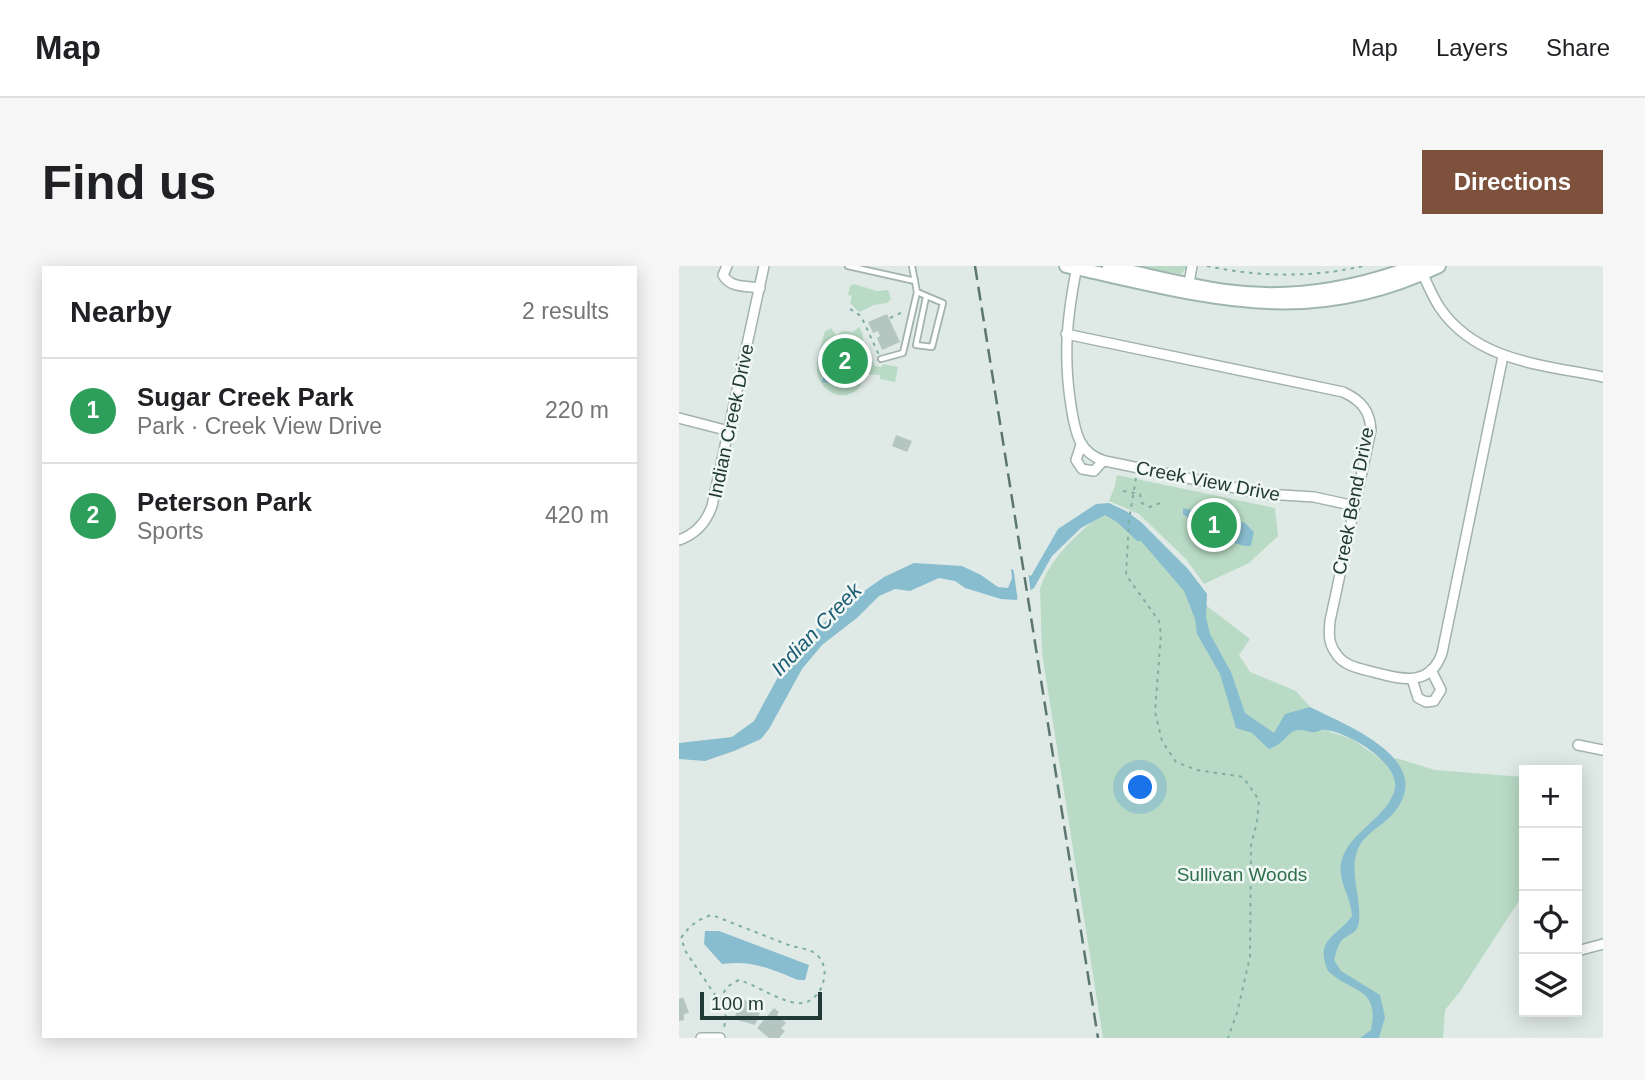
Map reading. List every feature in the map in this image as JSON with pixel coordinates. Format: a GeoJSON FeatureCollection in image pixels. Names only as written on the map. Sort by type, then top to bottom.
{"type":"FeatureCollection","features":[{"type":"Feature","properties":{"kind":"main road"},"geometry":{"type":"LineString","coordinates":[[1105,266],[1238,292],[1338,299],[1407,281],[1419,269],[1439,266]]}},
{"type":"Feature","properties":{"kind":"main road"},"geometry":{"type":"LineString","coordinates":[[1074,267],[1218,299],[1249,302],[1295,298]]}},
{"type":"Feature","properties":{"kind":"street"},"geometry":{"type":"LineString","coordinates":[[727,266],[723,275],[726,282],[760,288]]}},
{"type":"Feature","properties":{"kind":"street","name":"Indian Creek Drive"},"geometry":{"type":"LineString","coordinates":[[679,540],[692,534],[709,515],[764,266]]}},
{"type":"Feature","properties":{"kind":"street"},"geometry":{"type":"LineString","coordinates":[[1189,284],[1192,266]]}},
{"type":"Feature","properties":{"kind":"street","name":"Creek View Drive"},"geometry":{"type":"LineString","coordinates":[[1074,267],[1066,334],[1067,378],[1075,429],[1081,445],[1090,454],[1103,461],[1265,495],[1314,497],[1355,506]]}},
{"type":"Feature","properties":{"kind":"street"},"geometry":{"type":"LineString","coordinates":[[1419,269],[1439,307],[1480,346],[1503,356],[1603,377]]}},
{"type":"Feature","properties":{"kind":"street","name":"Creek Bend Drive"},"geometry":{"type":"LineString","coordinates":[[1066,334],[1343,392],[1355,397],[1365,407],[1371,430],[1328,636],[1341,661],[1353,667],[1412,679]]}},
{"type":"Feature","properties":{"kind":"street"},"geometry":{"type":"LineString","coordinates":[[1431,670],[1441,690],[1434,701],[1426,702],[1418,698],[1412,679],[1431,670],[1443,653],[1503,356]]}},
{"type":"Feature","properties":{"kind":"street"},"geometry":{"type":"LineString","coordinates":[[679,418],[729,430]]}},
{"type":"Feature","properties":{"kind":"street","name":"Creek View Drive"},"geometry":{"type":"LineString","coordinates":[[1081,445],[1076,460],[1083,470],[1096,470],[1103,461]]}},
{"type":"Feature","properties":{"kind":"street"},"geometry":{"type":"LineString","coordinates":[[1578,745],[1603,750]]}},
{"type":"Feature","properties":{"kind":"street"},"geometry":{"type":"LineString","coordinates":[[1582,950],[1603,944]]}},
{"type":"Feature","properties":{"kind":"street"},"geometry":{"type":"LineString","coordinates":[[701,1038],[721,1038]]}},
{"type":"Feature","properties":{"kind":"lane"},"geometry":{"type":"LineString","coordinates":[[848,266],[915,281]]}},
{"type":"Feature","properties":{"kind":"lane"},"geometry":{"type":"LineString","coordinates":[[903,353],[917,292],[912,266]]}},
{"type":"Feature","properties":{"kind":"lane"},"geometry":{"type":"LineString","coordinates":[[881,359],[903,353],[916,345],[933,346],[942,301],[917,292]]}},
{"type":"Feature","properties":{"kind":"lane"},"geometry":{"type":"LineString","coordinates":[[916,345],[926,297]]}},
{"type":"Feature","properties":{"kind":"path"},"geometry":{"type":"LineString","coordinates":[[1207,266],[1240,273],[1299,274],[1363,266]]}},
{"type":"Feature","properties":{"kind":"path"},"geometry":{"type":"LineString","coordinates":[[853,310],[861,316],[881,359]]}},
{"type":"Feature","properties":{"kind":"path"},"geometry":{"type":"LineString","coordinates":[[890,318],[907,310],[913,311]]}},
{"type":"Feature","properties":{"kind":"path"},"geometry":{"type":"LineString","coordinates":[[1136,479],[1131,503],[1126,575],[1159,621],[1161,635],[1155,712],[1161,741],[1177,762],[1197,770],[1243,777],[1259,800],[1251,845],[1250,957],[1237,1013],[1228,1038]]}},
{"type":"Feature","properties":{"kind":"path"},"geometry":{"type":"LineString","coordinates":[[1123,491],[1140,494],[1142,503],[1147,506],[1160,503]]}},
{"type":"Feature","properties":{"kind":"path"},"geometry":{"type":"LineString","coordinates":[[721,1001],[730,984],[739,981],[796,1003],[807,1003],[818,995],[822,986],[822,961],[817,954],[805,948],[791,946],[712,915],[688,928],[681,939],[686,952],[726,1011],[721,1038]]}},
{"type":"Feature","properties":{"kind":"green space"},"geometry":{"type":"Polygon","coordinates":[[[1133,266],[1188,266],[1181,274],[1133,266]]]}},
{"type":"Feature","properties":{"kind":"green space"},"geometry":{"type":"Polygon","coordinates":[[[854,284],[877,291],[888,290],[891,299],[887,303],[859,312],[850,303],[852,296],[848,295],[850,286],[854,284]]]}},
{"type":"Feature","properties":{"kind":"green space"},"geometry":{"type":"Polygon","coordinates":[[[859,327],[863,338],[860,357],[872,360],[875,366],[882,367],[883,364],[898,367],[895,382],[880,379],[880,375],[865,374],[859,387],[851,393],[832,393],[822,384],[817,370],[825,331],[831,328],[836,335],[843,331],[853,332],[859,327]]]}},
{"type":"Feature","properties":{"kind":"green space"},"geometry":{"type":"Polygon","coordinates":[[[1117,475],[1275,508],[1278,536],[1249,563],[1204,584],[1186,559],[1139,514],[1109,501],[1117,475]]]}},
{"type":"Feature","properties":{"kind":"green space","name":"Sullivan Woods"},"geometry":{"type":"Polygon","coordinates":[[[1105,510],[1120,512],[1190,593],[1250,639],[1239,655],[1250,672],[1296,691],[1310,707],[1306,724],[1352,739],[1389,765],[1396,758],[1435,770],[1519,777],[1519,901],[1445,1010],[1443,1038],[1103,1038],[1042,653],[1040,589],[1051,566],[1076,536],[1105,510]]]}},
{"type":"Feature","properties":{"kind":"water"},"geometry":{"type":"Polygon","coordinates":[[[829,353],[852,356],[848,370],[838,368],[834,384],[822,382],[829,353]]]}},
{"type":"Feature","properties":{"kind":"water","name":"Indian Creek"},"geometry":{"type":"Polygon","coordinates":[[[1109,503],[1141,522],[1188,569],[1207,594],[1206,617],[1210,634],[1231,672],[1245,713],[1274,733],[1285,714],[1310,707],[1380,745],[1395,759],[1404,774],[1405,791],[1396,810],[1365,838],[1357,852],[1355,872],[1358,926],[1340,942],[1334,960],[1341,971],[1380,995],[1385,1017],[1379,1038],[1360,1038],[1371,1030],[1371,1005],[1362,993],[1328,971],[1324,952],[1329,939],[1352,916],[1342,881],[1342,859],[1346,849],[1389,802],[1395,782],[1391,771],[1360,743],[1335,732],[1297,730],[1269,749],[1252,733],[1236,728],[1220,674],[1197,634],[1195,619],[1184,591],[1141,541],[1137,541],[1117,522],[1105,515],[1081,528],[1052,556],[1034,588],[1016,600],[1001,599],[965,588],[955,581],[939,578],[910,591],[895,589],[879,596],[858,617],[822,645],[802,669],[761,739],[705,761],[679,759],[679,743],[732,737],[754,721],[784,666],[804,639],[884,577],[914,563],[962,566],[998,587],[1008,588],[1012,578],[1011,569],[1031,576],[1058,529],[1096,504],[1109,503]]]}},
{"type":"Feature","properties":{"kind":"water"},"geometry":{"type":"Polygon","coordinates":[[[1183,508],[1245,523],[1254,532],[1251,546],[1235,543],[1206,529],[1183,514],[1183,508]]]}},
{"type":"Feature","properties":{"kind":"water"},"geometry":{"type":"Polygon","coordinates":[[[705,931],[719,931],[809,965],[805,980],[752,964],[722,964],[704,944],[705,931]]]}},
{"type":"Feature","properties":{"kind":"pier"},"geometry":{"type":"Polygon","coordinates":[[[1013,566],[1028,571],[1031,594],[1018,602],[1013,566]]]}},
{"type":"Feature","properties":{"kind":"building"},"geometry":{"type":"Polygon","coordinates":[[[887,314],[900,342],[882,350],[877,338],[880,336],[878,331],[873,333],[868,322],[887,314]]]}},
{"type":"Feature","properties":{"kind":"building"},"geometry":{"type":"Polygon","coordinates":[[[896,435],[912,441],[907,452],[892,446],[896,435]]]}},
{"type":"Feature","properties":{"kind":"building"},"geometry":{"type":"Polygon","coordinates":[[[683,997],[689,1013],[684,1014],[684,1020],[679,1021],[679,999],[683,997]]]}},
{"type":"Feature","properties":{"kind":"building"},"geometry":{"type":"Polygon","coordinates":[[[742,999],[762,1007],[755,1025],[734,1019],[742,999]]]}},
{"type":"Feature","properties":{"kind":"building"},"geometry":{"type":"Polygon","coordinates":[[[774,1008],[786,1023],[781,1028],[785,1031],[779,1038],[769,1038],[757,1028],[774,1008]]]}},
{"type":"Feature","properties":{"kind":"railway"},"geometry":{"type":"LineString","coordinates":[[975,266],[1098,1038]]}},
{"type":"Feature","properties":{"kind":"place","name":"Peterson Park"},"geometry":{"type":"Point","coordinates":[845,361]}},
{"type":"Feature","properties":{"kind":"place","name":"Sugar Creek Park"},"geometry":{"type":"Point","coordinates":[1214,525]}}]}
